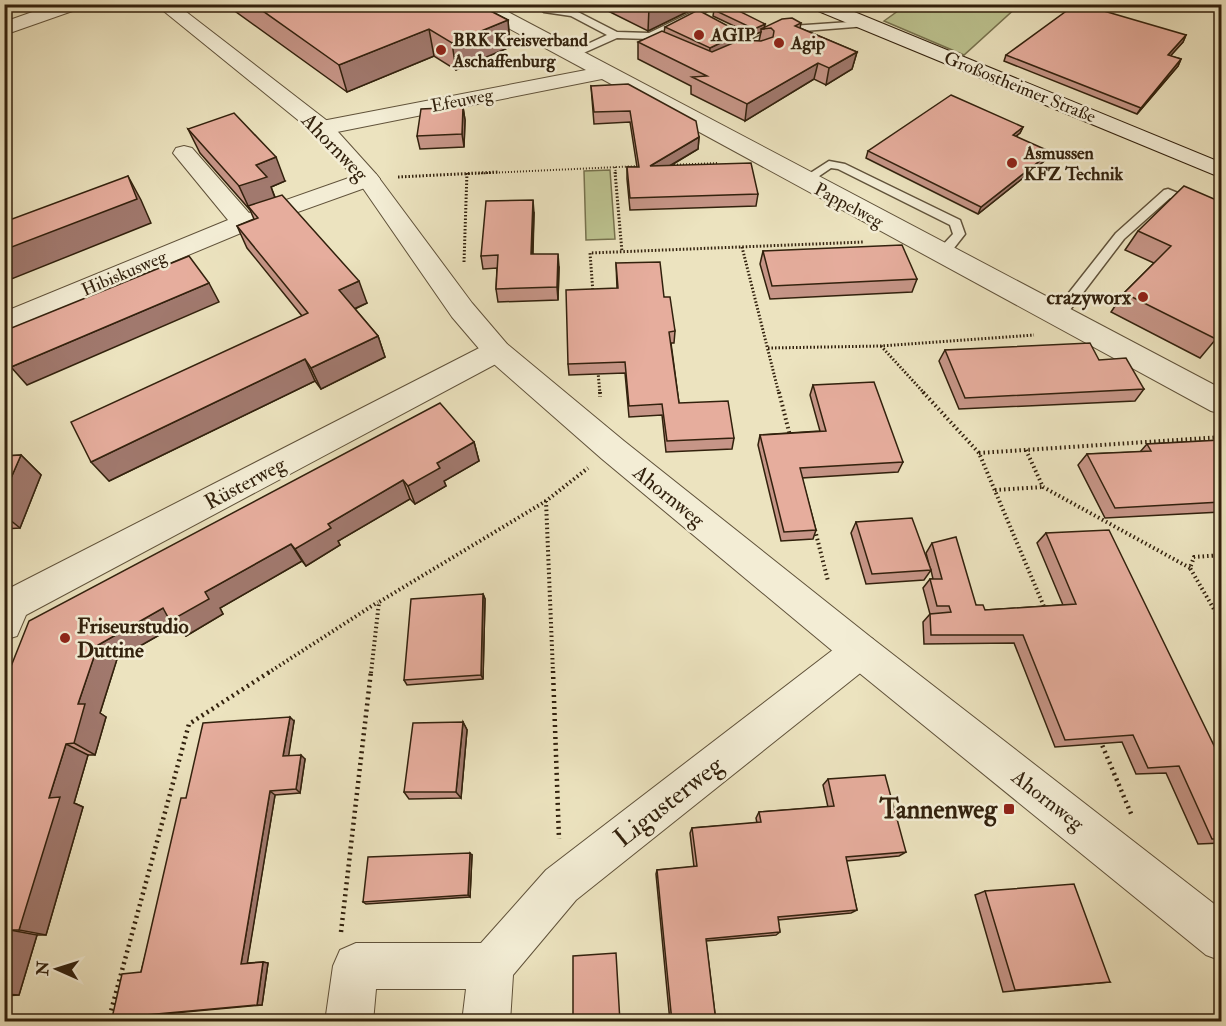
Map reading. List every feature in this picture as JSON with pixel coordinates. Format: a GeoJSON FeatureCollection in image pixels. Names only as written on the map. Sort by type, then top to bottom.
{"type":"FeatureCollection","features":[{"type":"Feature","properties":{"kind":"street"},"geometry":{"type":"LineString","coordinates":[[4,29],[74,4]]}},
{"type":"Feature","properties":{"kind":"street","name":"Ahornweg"},"geometry":{"type":"LineString","coordinates":[[164,4],[322,128],[368,179],[462,310],[497,351],[613,450],[860,651],[1221,939]]}},
{"type":"Feature","properties":{"kind":"street","name":"Pappelweg"},"geometry":{"type":"LineString","coordinates":[[478,4],[570,56],[1221,403]]}},
{"type":"Feature","properties":{"kind":"street","name":"Großostheimer Straße"},"geometry":{"type":"LineString","coordinates":[[818,4],[1221,171]]}},
{"type":"Feature","properties":{"kind":"street","name":"Efeuweg"},"geometry":{"type":"LineString","coordinates":[[322,128],[602,73]]}},
{"type":"Feature","properties":{"kind":"street"},"geometry":{"type":"LineString","coordinates":[[184,153],[244,223]]}},
{"type":"Feature","properties":{"kind":"street","name":"Hibiskusweg"},"geometry":{"type":"LineString","coordinates":[[4,323],[244,223],[368,179]]}},
{"type":"Feature","properties":{"kind":"street","name":"Rüsterweg"},"geometry":{"type":"LineString","coordinates":[[7,611],[497,351]]}},
{"type":"Feature","properties":{"kind":"street","name":"Ligusterweg"},"geometry":{"type":"LineString","coordinates":[[491,966],[561,885],[860,651]]}},
{"type":"Feature","properties":{"kind":"street"},"geometry":{"type":"LineString","coordinates":[[349,1022],[356,966],[491,966],[486,1022]]}},
{"type":"Feature","properties":{"kind":"lane"},"geometry":{"type":"LineString","coordinates":[[537,4],[547,10],[573,13],[615,35],[651,36],[715,10]]}},
{"type":"Feature","properties":{"kind":"lane"},"geometry":{"type":"LineString","coordinates":[[761,22],[777,30]]}},
{"type":"Feature","properties":{"kind":"lane"},"geometry":{"type":"LineString","coordinates":[[758,53],[731,53],[777,30],[864,24]]}},
{"type":"Feature","properties":{"kind":"lane"},"geometry":{"type":"LineString","coordinates":[[749,28],[765,36]]}},
{"type":"Feature","properties":{"kind":"lane"},"geometry":{"type":"LineString","coordinates":[[792,36],[806,28]]}},
{"type":"Feature","properties":{"kind":"lane"},"geometry":{"type":"LineString","coordinates":[[737,34],[753,42]]}},
{"type":"Feature","properties":{"kind":"lane"},"geometry":{"type":"LineString","coordinates":[[570,56],[615,35]]}},
{"type":"Feature","properties":{"kind":"lane"},"geometry":{"type":"LineString","coordinates":[[651,36],[670,46]]}},
{"type":"Feature","properties":{"kind":"lane"},"geometry":{"type":"LineString","coordinates":[[806,181],[829,164],[841,166],[956,223],[959,234],[942,254]]}},
{"type":"Feature","properties":{"kind":"lane"},"geometry":{"type":"LineString","coordinates":[[1058,316],[1120,236],[1168,193],[1221,216]]}},
{"type":"Feature","properties":{"kind":"path"},"geometry":{"type":"LineString","coordinates":[[662,165],[767,160]]}},
{"type":"Feature","properties":{"kind":"path"},"geometry":{"type":"LineString","coordinates":[[368,179],[467,172],[650,166]]}},
{"type":"Feature","properties":{"kind":"path"},"geometry":{"type":"LineString","coordinates":[[615,167],[622,252]]}},
{"type":"Feature","properties":{"kind":"path"},"geometry":{"type":"LineString","coordinates":[[462,310],[467,172]]}},
{"type":"Feature","properties":{"kind":"path"},"geometry":{"type":"LineString","coordinates":[[593,299],[590,253],[916,240]]}},
{"type":"Feature","properties":{"kind":"path"},"geometry":{"type":"LineString","coordinates":[[742,248],[792,441]]}},
{"type":"Feature","properties":{"kind":"path"},"geometry":{"type":"LineString","coordinates":[[768,348],[881,346],[1087,332]]}},
{"type":"Feature","properties":{"kind":"path"},"geometry":{"type":"LineString","coordinates":[[881,346],[979,453],[1049,620]]}},
{"type":"Feature","properties":{"kind":"path"},"geometry":{"type":"LineString","coordinates":[[565,410],[600,401],[598,367]]}},
{"type":"Feature","properties":{"kind":"path"},"geometry":{"type":"LineString","coordinates":[[979,453],[1221,437]]}},
{"type":"Feature","properties":{"kind":"path"},"geometry":{"type":"LineString","coordinates":[[108,1022],[189,724],[379,602],[546,501],[613,450]]}},
{"type":"Feature","properties":{"kind":"path"},"geometry":{"type":"LineString","coordinates":[[1026,450],[1043,487]]}},
{"type":"Feature","properties":{"kind":"path"},"geometry":{"type":"LineString","coordinates":[[995,490],[1043,487],[1190,568],[1221,623]]}},
{"type":"Feature","properties":{"kind":"path"},"geometry":{"type":"LineString","coordinates":[[546,501],[561,885]]}},
{"type":"Feature","properties":{"kind":"path"},"geometry":{"type":"LineString","coordinates":[[813,522],[831,591]]}},
{"type":"Feature","properties":{"kind":"path"},"geometry":{"type":"LineString","coordinates":[[1190,568],[1194,556],[1221,555]]}},
{"type":"Feature","properties":{"kind":"path"},"geometry":{"type":"LineString","coordinates":[[356,966],[340,935],[379,602]]}},
{"type":"Feature","properties":{"kind":"path"},"geometry":{"type":"LineString","coordinates":[[1099,739],[1136,826]]}},
{"type":"Feature","properties":{"kind":"green space"},"geometry":{"type":"Polygon","coordinates":[[[906,5],[1019,5],[964,55],[884,21],[906,5]]]}},
{"type":"Feature","properties":{"kind":"green space"},"geometry":{"type":"Polygon","coordinates":[[[610,170],[615,239],[586,240],[584,171],[610,170]]]}},
{"type":"Feature","properties":{"kind":"building"},"geometry":{"type":"Polygon","coordinates":[[[253,4],[477,4],[508,20],[452,43],[429,29],[339,65],[253,4]]]}},
{"type":"Feature","properties":{"kind":"building"},"geometry":{"type":"Polygon","coordinates":[[[642,4],[655,4],[649,8],[642,4]]]}},
{"type":"Feature","properties":{"kind":"building"},"geometry":{"type":"Polygon","coordinates":[[[725,4],[765,24],[754,29],[714,10],[725,4]]]}},
{"type":"Feature","properties":{"kind":"building"},"geometry":{"type":"Polygon","coordinates":[[[1076,4],[1186,35],[1168,55],[1181,59],[1141,108],[1006,55],[1076,4]]]}},
{"type":"Feature","properties":{"kind":"building"},"geometry":{"type":"Polygon","coordinates":[[[698,10],[741,33],[710,48],[665,27],[698,10]]]}},
{"type":"Feature","properties":{"kind":"building"},"geometry":{"type":"Polygon","coordinates":[[[792,18],[801,23],[795,26],[857,52],[829,68],[818,63],[747,104],[692,77],[707,76],[638,42],[662,31],[712,52],[740,40],[761,41],[773,37],[774,31],[771,28],[761,29],[782,19],[792,18]]]}},
{"type":"Feature","properties":{"kind":"building"},"geometry":{"type":"Polygon","coordinates":[[[628,84],[696,121],[699,137],[650,166],[751,163],[758,194],[630,198],[627,167],[639,167],[630,111],[594,112],[591,86],[628,84]]]}},
{"type":"Feature","properties":{"kind":"building"},"geometry":{"type":"Polygon","coordinates":[[[951,95],[1023,127],[1013,135],[1051,152],[981,207],[868,151],[951,95]]]}},
{"type":"Feature","properties":{"kind":"building"},"geometry":{"type":"Polygon","coordinates":[[[463,107],[462,134],[417,136],[421,109],[463,107]]]}},
{"type":"Feature","properties":{"kind":"building"},"geometry":{"type":"Polygon","coordinates":[[[234,113],[276,157],[256,165],[267,177],[239,186],[188,129],[234,113]]]}},
{"type":"Feature","properties":{"kind":"building"},"geometry":{"type":"Polygon","coordinates":[[[128,176],[137,199],[4,250],[4,222],[128,176]]]}},
{"type":"Feature","properties":{"kind":"building"},"geometry":{"type":"Polygon","coordinates":[[[1184,186],[1221,202],[1221,333],[1216,339],[1124,293],[1171,246],[1138,231],[1184,186]]]}},
{"type":"Feature","properties":{"kind":"building"},"geometry":{"type":"Polygon","coordinates":[[[282,195],[359,281],[339,290],[378,336],[311,368],[305,359],[91,462],[71,422],[308,313],[237,226],[258,218],[248,206],[282,195]]]}},
{"type":"Feature","properties":{"kind":"building"},"geometry":{"type":"Polygon","coordinates":[[[533,200],[531,254],[558,254],[557,287],[496,289],[498,255],[481,256],[486,201],[533,200]]]}},
{"type":"Feature","properties":{"kind":"building"},"geometry":{"type":"Polygon","coordinates":[[[902,245],[917,279],[772,286],[763,251],[902,245]]]}},
{"type":"Feature","properties":{"kind":"building"},"geometry":{"type":"Polygon","coordinates":[[[189,256],[209,283],[11,367],[4,354],[4,331],[189,256]]]}},
{"type":"Feature","properties":{"kind":"building"},"geometry":{"type":"Polygon","coordinates":[[[660,262],[664,297],[670,297],[675,331],[669,332],[679,403],[728,401],[734,438],[667,441],[662,404],[629,406],[625,362],[568,364],[566,290],[618,288],[616,263],[660,262]]]}},
{"type":"Feature","properties":{"kind":"building"},"geometry":{"type":"Polygon","coordinates":[[[1090,343],[1099,360],[1126,358],[1144,389],[965,398],[945,350],[1090,343]]]}},
{"type":"Feature","properties":{"kind":"building"},"geometry":{"type":"Polygon","coordinates":[[[874,382],[903,462],[800,468],[816,530],[784,532],[760,435],[826,431],[813,385],[874,382]]]}},
{"type":"Feature","properties":{"kind":"building"},"geometry":{"type":"Polygon","coordinates":[[[440,403],[474,442],[437,463],[440,468],[408,486],[403,480],[328,524],[331,528],[295,549],[291,544],[205,592],[209,599],[170,621],[163,608],[98,645],[78,704],[85,704],[74,743],[66,744],[49,798],[60,797],[19,930],[10,930],[4,948],[4,684],[29,621],[440,403]]]}},
{"type":"Feature","properties":{"kind":"building"},"geometry":{"type":"Polygon","coordinates":[[[1221,440],[1221,502],[1115,508],[1087,454],[1151,451],[1147,444],[1221,440]]]}},
{"type":"Feature","properties":{"kind":"building"},"geometry":{"type":"Polygon","coordinates":[[[21,455],[4,494],[4,456],[21,455]]]}},
{"type":"Feature","properties":{"kind":"building"},"geometry":{"type":"Polygon","coordinates":[[[912,518],[931,570],[872,574],[856,522],[912,518]]]}},
{"type":"Feature","properties":{"kind":"building"},"geometry":{"type":"Polygon","coordinates":[[[1109,530],[1221,760],[1221,839],[1212,839],[1179,766],[1148,768],[1133,735],[1065,740],[1023,635],[931,635],[930,614],[951,612],[949,606],[937,606],[930,579],[942,579],[932,543],[956,537],[976,605],[983,605],[985,610],[1076,604],[1046,533],[1109,530]]]}},
{"type":"Feature","properties":{"kind":"building"},"geometry":{"type":"Polygon","coordinates":[[[483,594],[481,675],[404,680],[411,599],[483,594]]]}},
{"type":"Feature","properties":{"kind":"building"},"geometry":{"type":"Polygon","coordinates":[[[290,717],[283,756],[301,755],[296,789],[270,791],[241,964],[263,962],[257,1005],[112,1018],[122,974],[141,972],[181,798],[186,798],[203,723],[290,717]]]}},
{"type":"Feature","properties":{"kind":"building"},"geometry":{"type":"Polygon","coordinates":[[[463,722],[456,792],[404,792],[413,723],[463,722]]]}},
{"type":"Feature","properties":{"kind":"building"},"geometry":{"type":"Polygon","coordinates":[[[885,775],[906,852],[846,857],[857,910],[778,917],[780,932],[706,939],[716,1022],[672,1022],[657,870],[697,866],[692,828],[761,822],[759,812],[834,806],[828,779],[885,775]]]}},
{"type":"Feature","properties":{"kind":"building"},"geometry":{"type":"Polygon","coordinates":[[[470,853],[468,895],[363,902],[368,857],[470,853]]]}},
{"type":"Feature","properties":{"kind":"building"},"geometry":{"type":"Polygon","coordinates":[[[1074,884],[1110,982],[1015,990],[985,891],[1074,884]]]}},
{"type":"Feature","properties":{"kind":"building"},"geometry":{"type":"Polygon","coordinates":[[[616,953],[620,1022],[573,1022],[573,956],[616,953]]]}},
{"type":"Feature","properties":{"kind":"place","name":"AGIP"},"geometry":{"type":"Point","coordinates":[699,35]}},
{"type":"Feature","properties":{"kind":"place","name":"Agip"},"geometry":{"type":"Point","coordinates":[779,43]}},
{"type":"Feature","properties":{"kind":"place","name":"BRK Kreisverband Aschaffenburg"},"geometry":{"type":"Point","coordinates":[441,50]}},
{"type":"Feature","properties":{"kind":"place","name":"Asmussen KFZ Technik"},"geometry":{"type":"Point","coordinates":[1012,163]}},
{"type":"Feature","properties":{"kind":"place","name":"crazyworx"},"geometry":{"type":"Point","coordinates":[1143,297]}},
{"type":"Feature","properties":{"kind":"place","name":"Friseurstudio Duttine"},"geometry":{"type":"Point","coordinates":[65,638]}},
{"type":"Feature","properties":{"kind":"place","name":"Tannenweg"},"geometry":{"type":"Point","coordinates":[1009,809]}}]}
